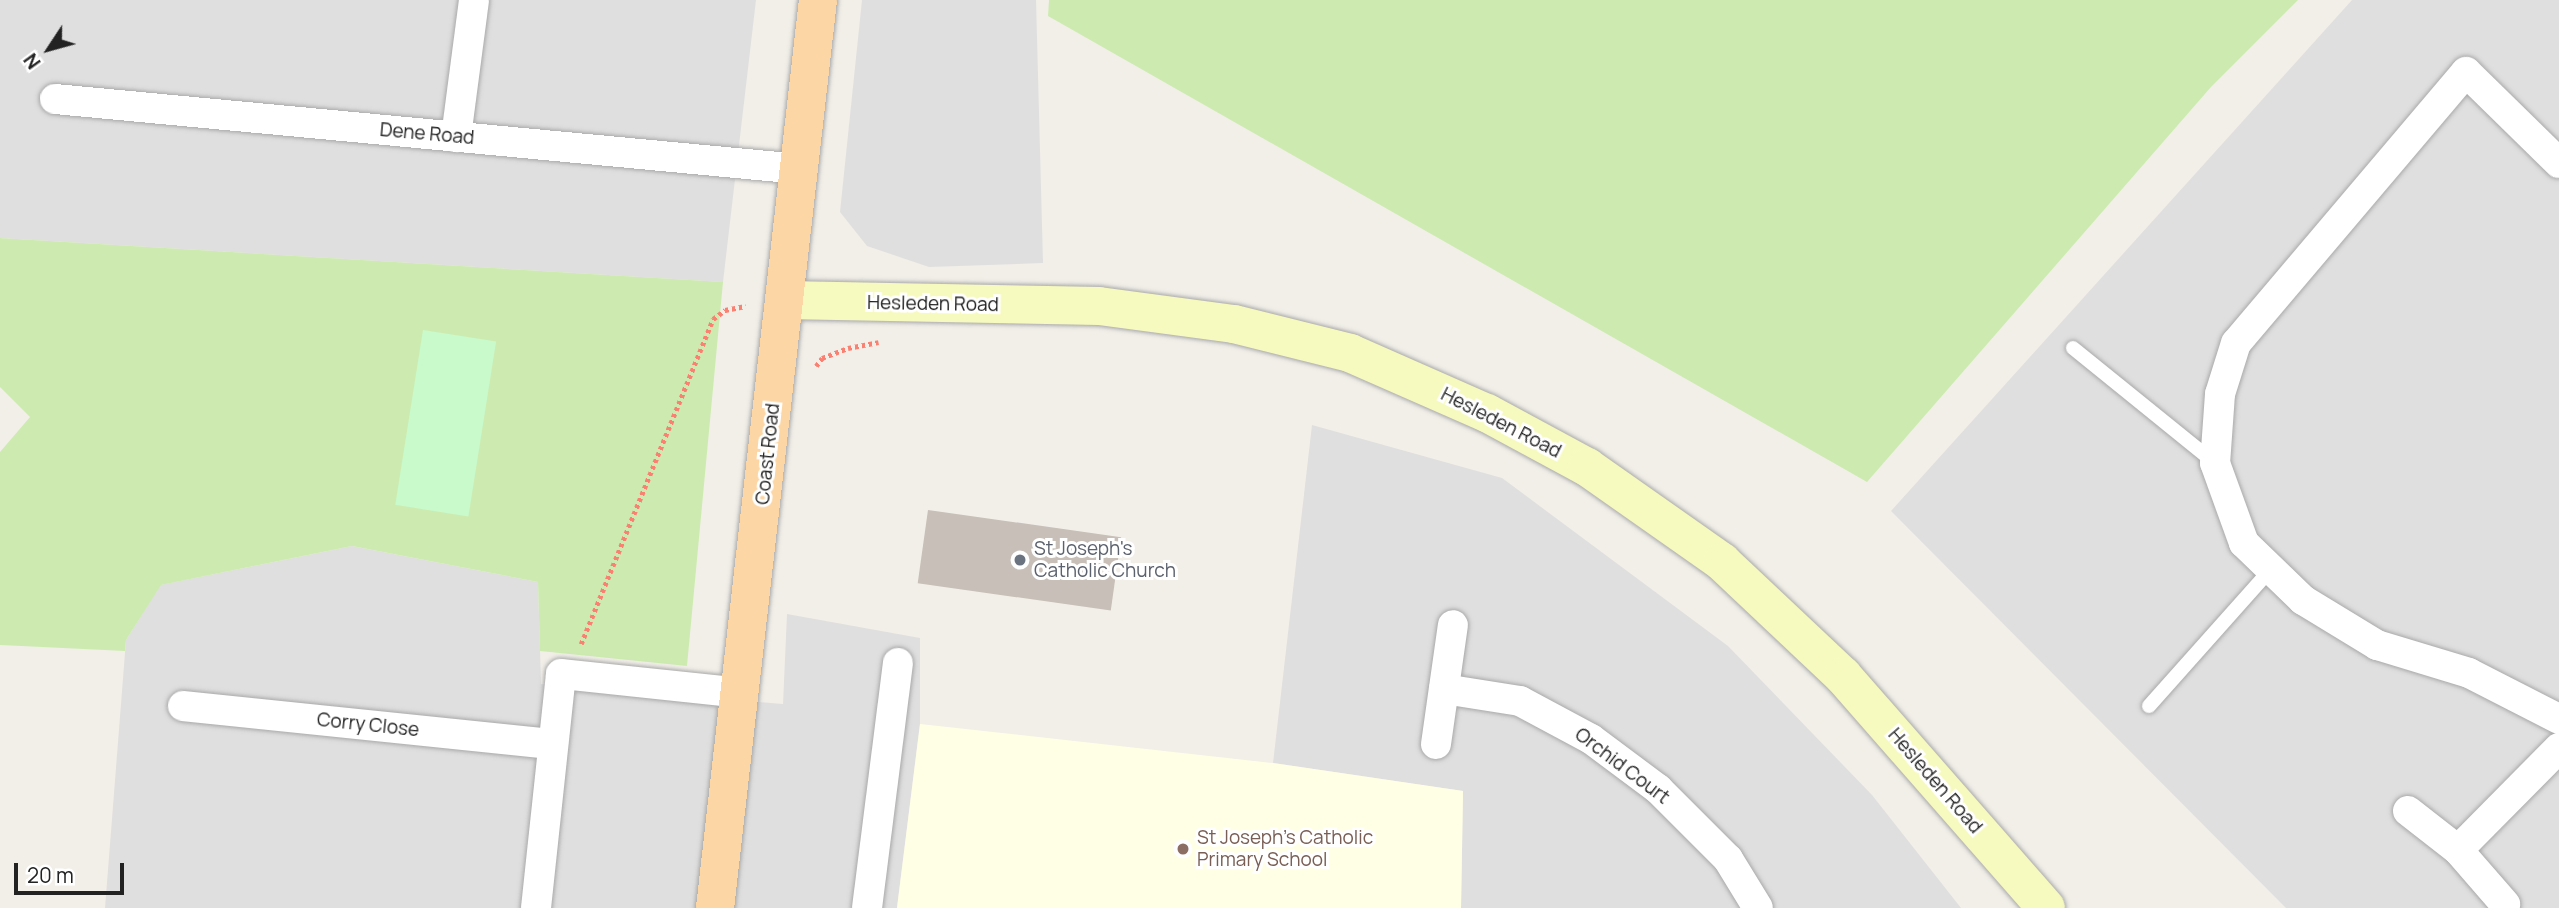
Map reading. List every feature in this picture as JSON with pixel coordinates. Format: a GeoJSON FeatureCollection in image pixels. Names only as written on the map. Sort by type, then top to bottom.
{"type":"FeatureCollection","features":[{"type":"Feature","properties":{"kind":"main road","name":"Coast Road"},"geometry":{"type":"LineString","coordinates":[[715,908],[818,0]]}},
{"type":"Feature","properties":{"kind":"main road","name":"Hesleden Road"},"geometry":{"type":"LineString","coordinates":[[785,300],[1099,306],[1234,324],[1350,353],[1487,413],[1587,467],[1722,562],[1843,676],[2046,908]]}},
{"type":"Feature","properties":{"kind":"street"},"geometry":{"type":"LineString","coordinates":[[456,137],[474,0]]}},
{"type":"Feature","properties":{"kind":"street"},"geometry":{"type":"LineString","coordinates":[[2559,163],[2466,72],[2236,343],[2220,394],[2215,463],[2245,543],[2303,600],[2376,645],[2469,673],[2559,719]]}},
{"type":"Feature","properties":{"kind":"street","name":"Dene Road"},"geometry":{"type":"LineString","coordinates":[[55,99],[799,169]]}},
{"type":"Feature","properties":{"kind":"street"},"geometry":{"type":"LineString","coordinates":[[1436,744],[1453,625]]}},
{"type":"Feature","properties":{"kind":"street"},"geometry":{"type":"LineString","coordinates":[[867,908],[898,663]]}},
{"type":"Feature","properties":{"kind":"street"},"geometry":{"type":"LineString","coordinates":[[537,908],[561,674],[741,694]]}},
{"type":"Feature","properties":{"kind":"street","name":"Orchid Court"},"geometry":{"type":"LineString","coordinates":[[1444,690],[1520,701],[1591,739],[1658,789],[1728,859],[1758,908]]}},
{"type":"Feature","properties":{"kind":"street","name":"Corry Close"},"geometry":{"type":"LineString","coordinates":[[183,706],[553,744]]}},
{"type":"Feature","properties":{"kind":"street"},"geometry":{"type":"LineString","coordinates":[[2458,850],[2559,748]]}},
{"type":"Feature","properties":{"kind":"street"},"geometry":{"type":"LineString","coordinates":[[2408,811],[2458,850],[2505,904]]}},
{"type":"Feature","properties":{"kind":"lane"},"geometry":{"type":"LineString","coordinates":[[2073,348],[2215,463]]}},
{"type":"Feature","properties":{"kind":"lane"},"geometry":{"type":"LineString","coordinates":[[2149,706],[2271,569]]}},
{"type":"Feature","properties":{"kind":"path"},"geometry":{"type":"LineString","coordinates":[[575,675],[581,642],[713,319],[725,310],[785,300]]}},
{"type":"Feature","properties":{"kind":"path"},"geometry":{"type":"LineString","coordinates":[[814,368],[822,358],[848,348],[884,341]]}},
{"type":"Feature","properties":{"kind":"shaded area"},"geometry":{"type":"Polygon","coordinates":[[[0,0],[756,0],[723,282],[0,238],[0,0]]]}},
{"type":"Feature","properties":{"kind":"shaded area"},"geometry":{"type":"Polygon","coordinates":[[[862,0],[1036,0],[1043,263],[929,267],[867,246],[840,212],[862,0]]]}},
{"type":"Feature","properties":{"kind":"shaded area"},"geometry":{"type":"Polygon","coordinates":[[[2352,0],[2559,0],[2559,908],[2286,908],[1891,511],[2352,0]]]}},
{"type":"Feature","properties":{"kind":"shaded area"},"geometry":{"type":"Polygon","coordinates":[[[1312,425],[1502,478],[1728,646],[1872,795],[1961,908],[1461,908],[1463,791],[1273,763],[1312,425]]]}},
{"type":"Feature","properties":{"kind":"shaded area"},"geometry":{"type":"Polygon","coordinates":[[[352,546],[538,582],[541,684],[783,704],[787,614],[920,638],[920,724],[897,908],[105,908],[126,640],[160,585],[352,546]]]}},
{"type":"Feature","properties":{"kind":"shaded area","name":"St Joseph's Catholic Primary School"},"geometry":{"type":"Polygon","coordinates":[[[920,724],[1273,763],[1463,791],[1461,908],[897,908],[920,724]]]}},
{"type":"Feature","properties":{"kind":"green space"},"geometry":{"type":"Polygon","coordinates":[[[1049,0],[2298,0],[2211,87],[1867,482],[1048,16],[1049,0]]]}},
{"type":"Feature","properties":{"kind":"green space"},"geometry":{"type":"Polygon","coordinates":[[[0,238],[723,282],[687,666],[540,651],[538,582],[352,546],[161,585],[126,640],[125,651],[0,645],[0,452],[30,417],[0,387],[0,238]]]}},
{"type":"Feature","properties":{"kind":"green space"},"geometry":{"type":"Polygon","coordinates":[[[423,330],[496,342],[468,516],[395,505],[423,330]]]}},
{"type":"Feature","properties":{"kind":"building","name":"St Joseph's Catholic Church"},"geometry":{"type":"Polygon","coordinates":[[[928,510],[1121,537],[1111,610],[918,583],[928,510]]]}},
{"type":"Feature","properties":{"kind":"place","name":"St Joseph's Catholic Church"},"geometry":{"type":"Point","coordinates":[1020,560]}},
{"type":"Feature","properties":{"kind":"place","name":"St Joseph's Catholic Primary School"},"geometry":{"type":"Point","coordinates":[1183,849]}}]}
